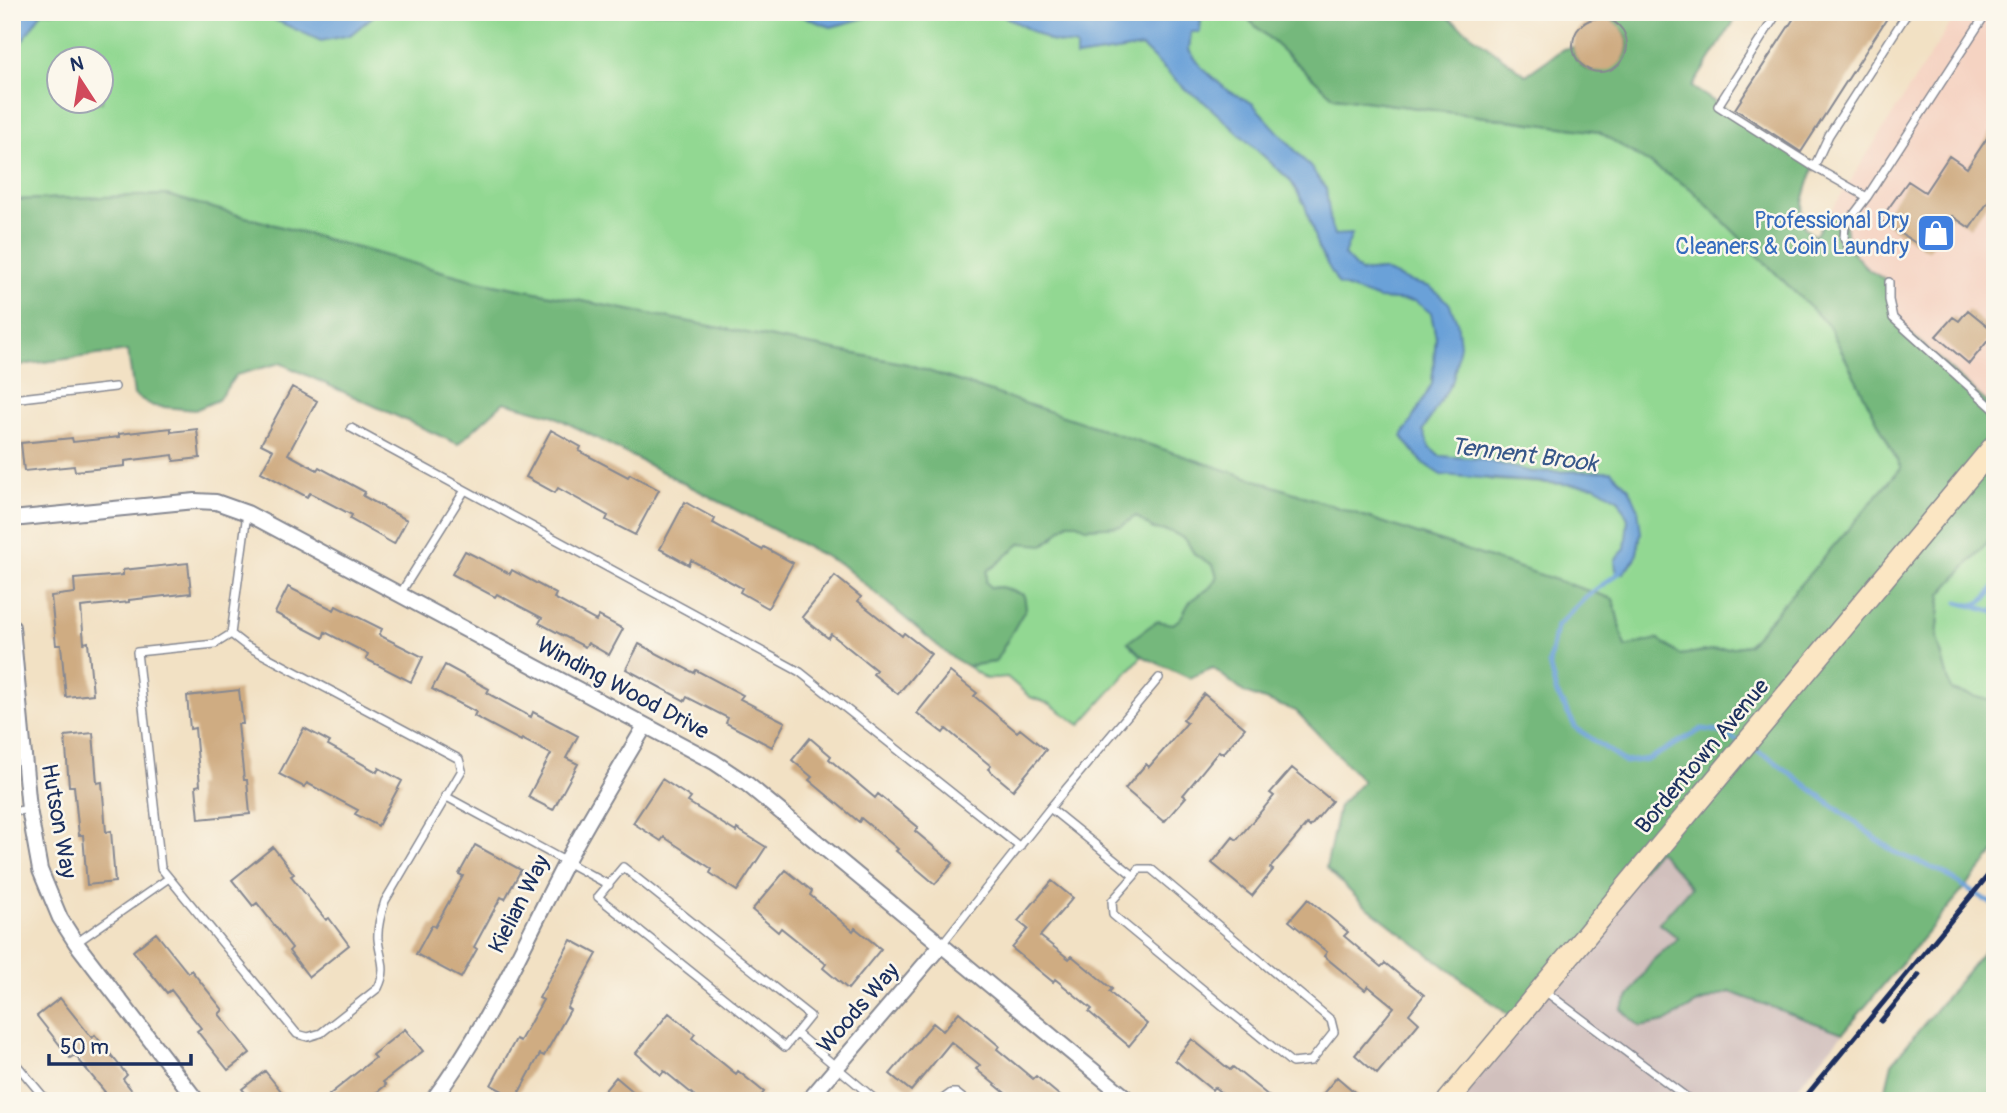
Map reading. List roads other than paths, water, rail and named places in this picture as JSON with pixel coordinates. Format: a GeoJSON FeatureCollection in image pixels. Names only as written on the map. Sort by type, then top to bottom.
{"type":"FeatureCollection","features":[{"type":"Feature","properties":{"kind":"main road","name":"Bordentown Avenue"},"geometry":{"type":"LineString","coordinates":[[1448,1101],[1995,444]]}},
{"type":"Feature","properties":{"kind":"street","name":"Winding Wood Drive"},"geometry":{"type":"LineString","coordinates":[[12,519],[195,501],[216,502],[247,513],[714,762],[747,784],[1130,1101]]}},
{"type":"Feature","properties":{"kind":"street","name":"Hutson Way"},"geometry":{"type":"LineString","coordinates":[[12,627],[29,809],[40,870],[60,918],[76,943],[197,1101]]}},
{"type":"Feature","properties":{"kind":"street","name":"Kielian Way"},"geometry":{"type":"LineString","coordinates":[[432,1101],[450,1077],[496,998],[566,862],[645,726]]}},
{"type":"Feature","properties":{"kind":"street","name":"Woods Way"},"geometry":{"type":"LineString","coordinates":[[808,1101],[942,944]]}},
{"type":"Feature","properties":{"kind":"lane"},"geometry":{"type":"LineString","coordinates":[[1778,12],[1718,106],[1867,197]]}},
{"type":"Feature","properties":{"kind":"lane"},"geometry":{"type":"LineString","coordinates":[[1814,167],[1829,135],[1908,12]]}},
{"type":"Feature","properties":{"kind":"lane"},"geometry":{"type":"LineString","coordinates":[[1849,249],[1844,238],[1845,226],[1867,197],[1987,12]]}},
{"type":"Feature","properties":{"kind":"lane"},"geometry":{"type":"LineString","coordinates":[[1889,282],[1893,318],[1995,410]]}},
{"type":"Feature","properties":{"kind":"lane"},"geometry":{"type":"LineString","coordinates":[[12,399],[115,387]]}},
{"type":"Feature","properties":{"kind":"lane"},"geometry":{"type":"LineString","coordinates":[[351,428],[800,672],[1020,847]]}},
{"type":"Feature","properties":{"kind":"lane"},"geometry":{"type":"LineString","coordinates":[[400,594],[465,490]]}},
{"type":"Feature","properties":{"kind":"lane"},"geometry":{"type":"LineString","coordinates":[[230,634],[245,645],[459,759],[462,770],[385,901],[378,923],[384,967],[378,988],[321,1033],[308,1037],[298,1034],[161,868],[137,652],[215,644],[230,634],[247,513]]}},
{"type":"Feature","properties":{"kind":"lane"},"geometry":{"type":"LineString","coordinates":[[942,944],[1050,808],[1159,678]]}},
{"type":"Feature","properties":{"kind":"lane"},"geometry":{"type":"LineString","coordinates":[[445,796],[609,885]]}},
{"type":"Feature","properties":{"kind":"lane"},"geometry":{"type":"LineString","coordinates":[[1050,808],[1133,876]]}},
{"type":"Feature","properties":{"kind":"lane"},"geometry":{"type":"LineString","coordinates":[[12,812],[29,809]]}},
{"type":"Feature","properties":{"kind":"lane"},"geometry":{"type":"LineString","coordinates":[[623,867],[810,1016],[785,1047],[598,897],[609,885],[623,867]]}},
{"type":"Feature","properties":{"kind":"lane"},"geometry":{"type":"LineString","coordinates":[[1139,869],[1151,869],[1331,1020],[1334,1032],[1311,1061],[1292,1063],[1114,915],[1112,901],[1133,876],[1139,869]]}},
{"type":"Feature","properties":{"kind":"lane"},"geometry":{"type":"LineString","coordinates":[[76,943],[169,878]]}},
{"type":"Feature","properties":{"kind":"lane"},"geometry":{"type":"LineString","coordinates":[[1542,989],[1689,1099]]}},
{"type":"Feature","properties":{"kind":"lane"},"geometry":{"type":"LineString","coordinates":[[796,1033],[877,1101]]}},
{"type":"Feature","properties":{"kind":"lane"},"geometry":{"type":"LineString","coordinates":[[12,1059],[47,1101]]}},
{"type":"Feature","properties":{"kind":"lane"},"geometry":{"type":"LineString","coordinates":[[940,1101],[951,1093],[956,1093],[966,1101]]}},
{"type":"Feature","properties":{"kind":"water"},"geometry":{"type":"Polygon","coordinates":[[[12,12],[42,12],[12,56],[12,12]]]}},
{"type":"Feature","properties":{"kind":"water"},"geometry":{"type":"Polygon","coordinates":[[[269,12],[378,12],[350,35],[321,41],[275,20],[269,12]]]}},
{"type":"Feature","properties":{"kind":"water"},"geometry":{"type":"Polygon","coordinates":[[[790,12],[880,12],[831,27],[790,12]]]}},
{"type":"Feature","properties":{"kind":"water"},"geometry":{"type":"Polygon","coordinates":[[[997,12],[1197,12],[1201,18],[1200,32],[1191,32],[1189,50],[1202,68],[1228,91],[1252,103],[1311,168],[1326,189],[1334,235],[1352,234],[1344,255],[1360,272],[1382,270],[1430,287],[1449,303],[1457,321],[1460,345],[1453,380],[1423,430],[1430,448],[1439,456],[1480,459],[1531,472],[1611,471],[1629,488],[1638,508],[1641,533],[1636,558],[1623,573],[1616,570],[1615,560],[1625,549],[1628,519],[1619,500],[1595,486],[1441,475],[1423,463],[1402,437],[1432,384],[1436,337],[1431,313],[1415,301],[1379,299],[1339,285],[1318,248],[1305,205],[1290,180],[1203,101],[1185,89],[1142,47],[1076,57],[1076,46],[1050,41],[997,12]]]}},
{"type":"Feature","properties":{"kind":"waterway","name":"Tennent Brook"},"geometry":{"type":"LineString","coordinates":[[1623,568],[1587,596],[1556,627],[1549,664],[1556,692],[1576,728],[1625,762],[1649,759],[1702,729],[1717,731],[1740,742]]}},
{"type":"Feature","properties":{"kind":"waterway"},"geometry":{"type":"LineString","coordinates":[[1972,605],[1979,603],[1995,586]]}},
{"type":"Feature","properties":{"kind":"waterway"},"geometry":{"type":"LineString","coordinates":[[1958,602],[1995,612]]}},
{"type":"Feature","properties":{"kind":"waterway","name":"Tennent Brook"},"geometry":{"type":"LineString","coordinates":[[1749,747],[1770,758],[1894,852],[1940,871],[1995,906]]}},
{"type":"Feature","properties":{"kind":"railway"},"geometry":{"type":"LineString","coordinates":[[1802,1101],[1995,867]]}},
{"type":"Feature","properties":{"kind":"railway"},"geometry":{"type":"LineString","coordinates":[[1881,1021],[1919,975]]}},
{"type":"Feature","properties":{"kind":"place","name":"Professional Dry Cleaners & Coin Laundry"},"geometry":{"type":"Point","coordinates":[1936,233]}}]}
